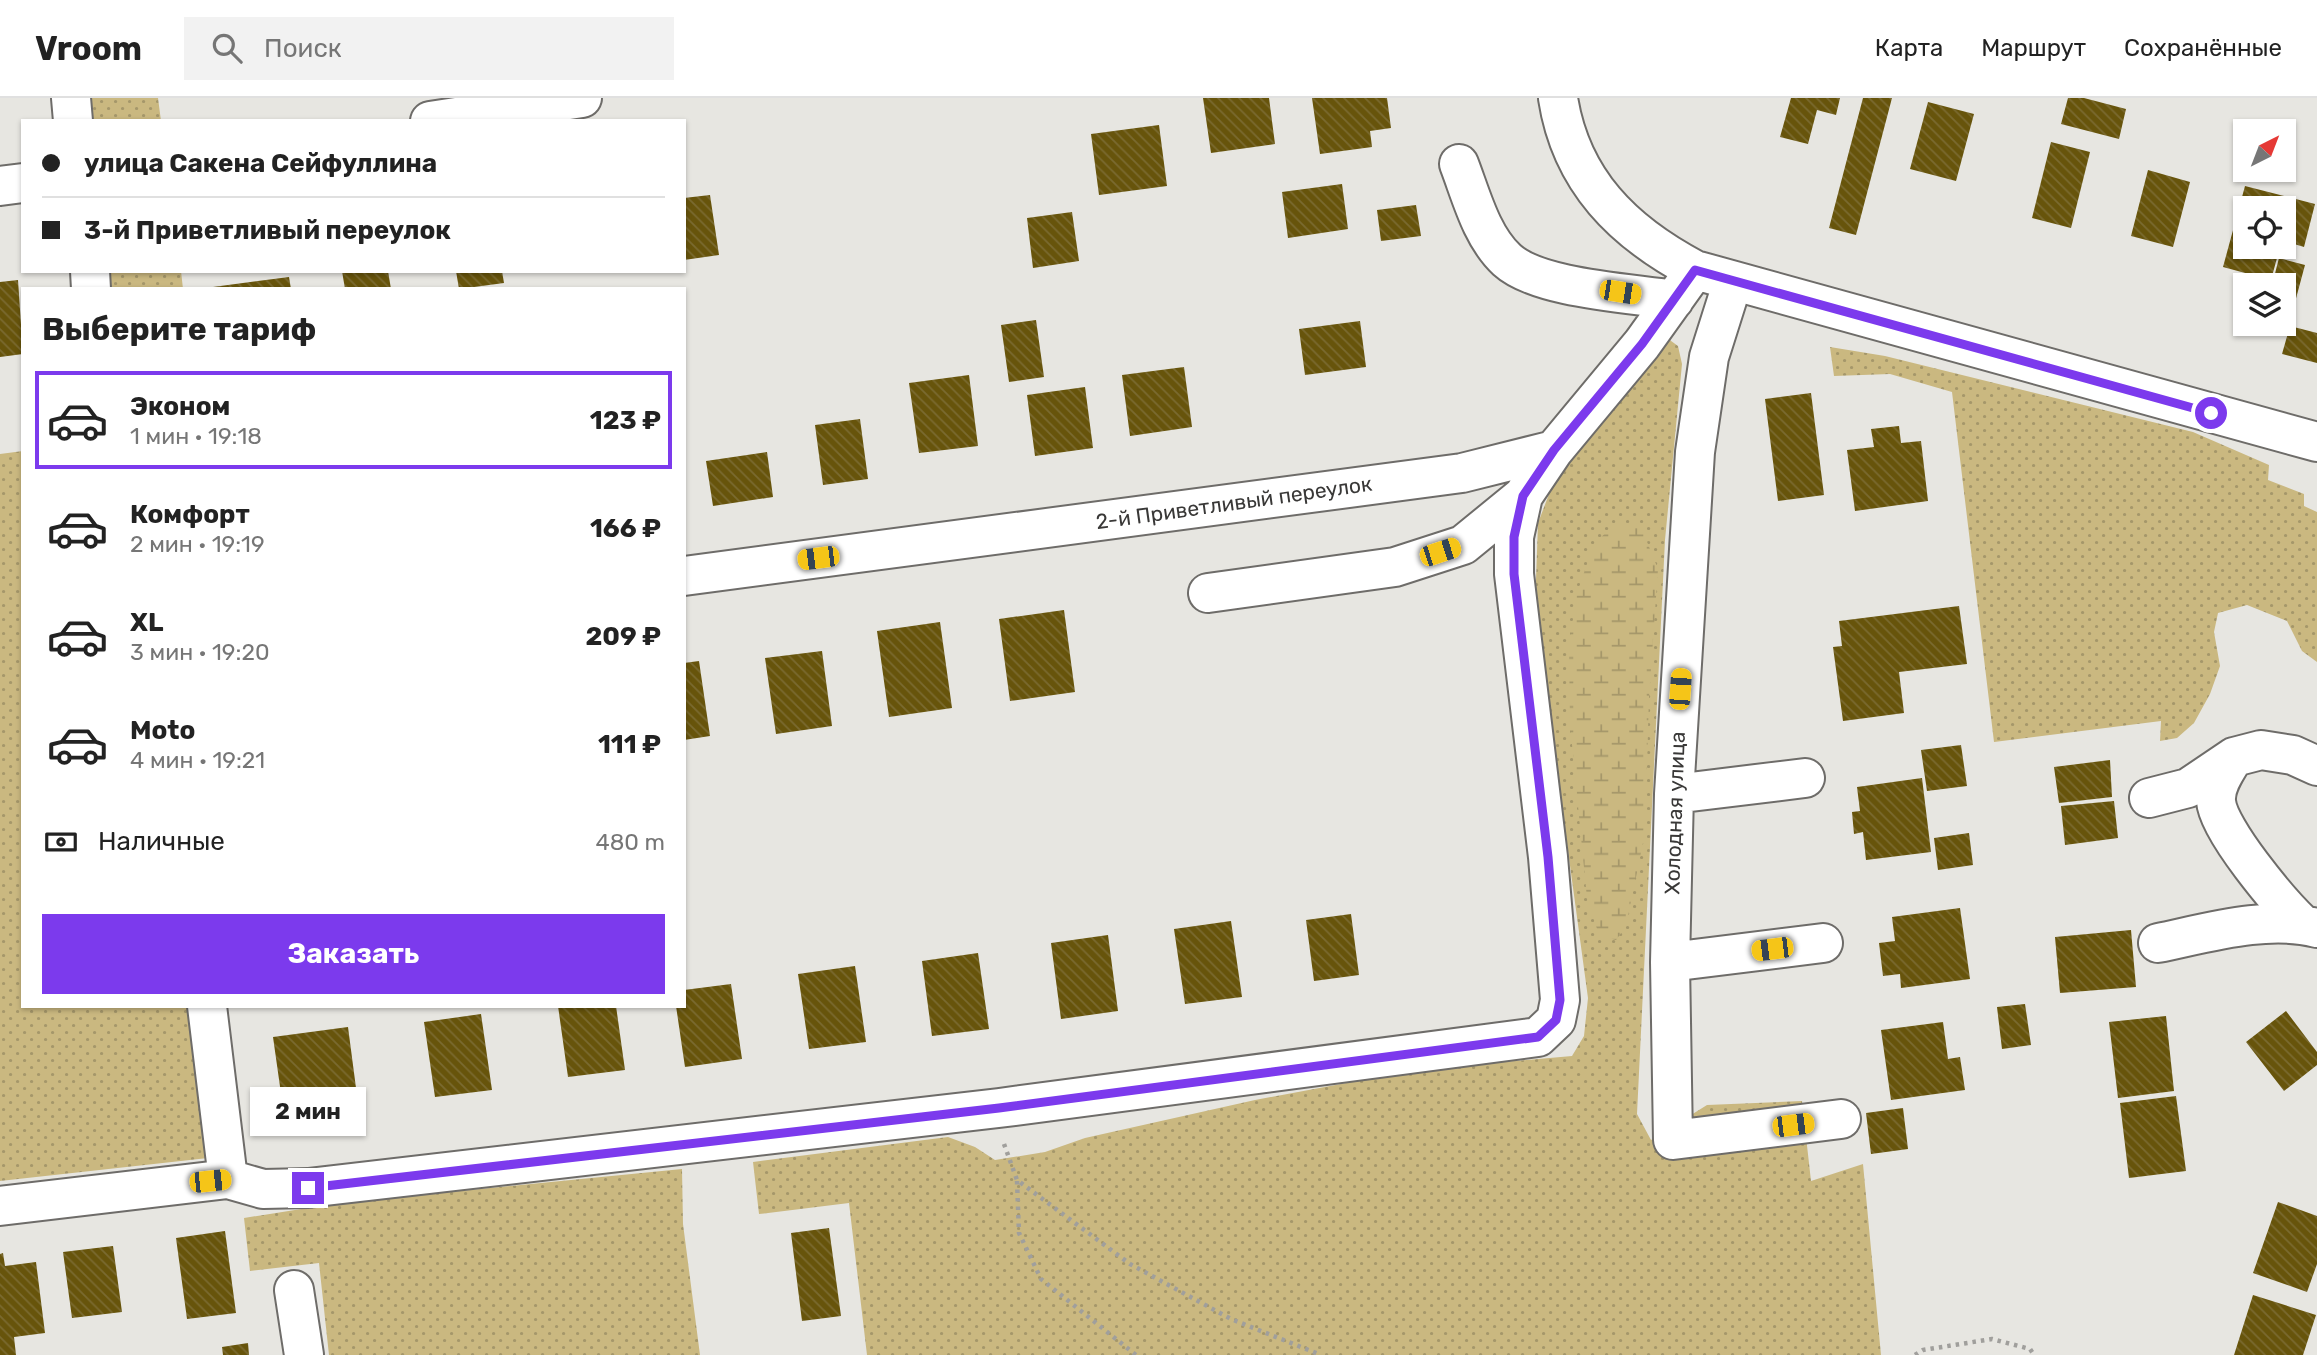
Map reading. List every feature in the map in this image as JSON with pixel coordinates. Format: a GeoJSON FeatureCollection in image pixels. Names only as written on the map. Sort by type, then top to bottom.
{"type":"FeatureCollection","features":[{"type":"Feature","properties":{"kind":"street"},"geometry":{"type":"LineString","coordinates":[[71,98],[74,119]]}},
{"type":"Feature","properties":{"kind":"street"},"geometry":{"type":"LineString","coordinates":[[443,119],[582,98]]}},
{"type":"Feature","properties":{"kind":"street"},"geometry":{"type":"LineString","coordinates":[[1558,98],[1563,128],[1583,173],[1615,216],[1655,249],[1685,285]]}},
{"type":"Feature","properties":{"kind":"street"},"geometry":{"type":"LineString","coordinates":[[1459,164],[1482,225],[1507,260],[1538,278],[1685,285],[1733,281],[2317,442]]}},
{"type":"Feature","properties":{"kind":"street"},"geometry":{"type":"LineString","coordinates":[[0,186],[21,183]]}},
{"type":"Feature","properties":{"kind":"street","name":"Холодная улица"},"geometry":{"type":"LineString","coordinates":[[1733,281],[1709,357],[1695,452],[1674,794],[1670,962],[1674,1140],[1841,1119]]}},
{"type":"Feature","properties":{"kind":"street"},"geometry":{"type":"LineString","coordinates":[[1208,593],[1395,567],[1463,545],[1523,496],[1554,450],[1685,285]]}},
{"type":"Feature","properties":{"kind":"street","name":"2-й Приветливый переулок"},"geometry":{"type":"LineString","coordinates":[[686,576],[1462,473],[1554,450]]}},
{"type":"Feature","properties":{"kind":"street"},"geometry":{"type":"LineString","coordinates":[[0,1206],[228,1179],[263,1189],[308,1188],[999,1108],[1538,1037],[1556,1020],[1560,1000],[1548,857],[1514,574],[1514,537],[1523,496]]}},
{"type":"Feature","properties":{"kind":"street"},"geometry":{"type":"LineString","coordinates":[[2148,798],[2188,788],[2234,757],[2261,750],[2293,755],[2317,766]]}},
{"type":"Feature","properties":{"kind":"street"},"geometry":{"type":"LineString","coordinates":[[2234,757],[2220,779],[2216,800],[2222,822],[2282,904],[2310,926]]}},
{"type":"Feature","properties":{"kind":"street"},"geometry":{"type":"LineString","coordinates":[[1674,794],[1805,778]]}},
{"type":"Feature","properties":{"kind":"street"},"geometry":{"type":"LineString","coordinates":[[2158,943],[2238,927],[2310,926]]}},
{"type":"Feature","properties":{"kind":"street"},"geometry":{"type":"LineString","coordinates":[[1670,962],[1822,943]]}},
{"type":"Feature","properties":{"kind":"street"},"geometry":{"type":"LineString","coordinates":[[207,1008],[228,1179]]}},
{"type":"Feature","properties":{"kind":"street"},"geometry":{"type":"LineString","coordinates":[[294,1290],[304,1355]]}},
{"type":"Feature","properties":{"kind":"path"},"geometry":{"type":"LineString","coordinates":[[999,1108],[1005,1149],[1017,1180],[1019,1233],[1041,1279],[1136,1355]]}},
{"type":"Feature","properties":{"kind":"path"},"geometry":{"type":"LineString","coordinates":[[1017,1180],[1130,1264],[1231,1319],[1321,1355]]}},
{"type":"Feature","properties":{"kind":"path"},"geometry":{"type":"LineString","coordinates":[[1916,1355],[1923,1350],[1992,1339],[2030,1349],[2034,1355]]}},
{"type":"Feature","properties":{"kind":"green space"},"geometry":{"type":"Polygon","coordinates":[[[86,98],[158,98],[161,119],[89,119],[86,98]]]}},
{"type":"Feature","properties":{"kind":"green space"},"geometry":{"type":"Polygon","coordinates":[[[107,273],[181,273],[183,287],[110,287],[107,273]]]}},
{"type":"Feature","properties":{"kind":"green space"},"geometry":{"type":"Polygon","coordinates":[[[1667,338],[1678,346],[1682,364],[1665,540],[1637,1114],[1651,1140],[1707,1105],[1802,1101],[1811,1181],[1863,1164],[1881,1355],[867,1355],[849,1203],[759,1214],[753,1162],[948,1137],[975,1147],[995,1160],[1045,1152],[1085,1138],[1255,1100],[1421,1069],[1572,1056],[1584,1036],[1588,998],[1535,608],[1538,523],[1562,460],[1667,338]]]}},
{"type":"Feature","properties":{"kind":"green space"},"geometry":{"type":"Polygon","coordinates":[[[1830,347],[1885,356],[2193,432],[2269,465],[2268,480],[2304,494],[2304,506],[2317,512],[2317,662],[2302,651],[2287,621],[2247,605],[2218,613],[2214,632],[2220,666],[2210,694],[2194,723],[2177,738],[2160,741],[2161,721],[1994,742],[1952,392],[1890,374],[1834,376],[1830,347]]]}},
{"type":"Feature","properties":{"kind":"green space"},"geometry":{"type":"Polygon","coordinates":[[[21,451],[21,1008],[187,1008],[208,1158],[0,1181],[0,454],[21,451]]]}},
{"type":"Feature","properties":{"kind":"green space"},"geometry":{"type":"Polygon","coordinates":[[[1614,525],[1641,527],[1658,569],[1649,697],[1645,833],[1626,926],[1616,940],[1599,935],[1587,898],[1570,724],[1569,645],[1577,593],[1594,544],[1614,525]]]}},
{"type":"Feature","properties":{"kind":"green space"},"geometry":{"type":"Polygon","coordinates":[[[682,1169],[683,1224],[700,1355],[329,1355],[319,1263],[250,1271],[244,1218],[339,1203],[682,1169]]]}},
{"type":"Feature","properties":{"kind":"building"},"geometry":{"type":"Polygon","coordinates":[[[1203,98],[1269,98],[1275,144],[1211,153],[1203,98]]]}},
{"type":"Feature","properties":{"kind":"building"},"geometry":{"type":"Polygon","coordinates":[[[1312,98],[1387,98],[1391,128],[1370,131],[1372,147],[1320,154],[1312,98]]]}},
{"type":"Feature","properties":{"kind":"building"},"geometry":{"type":"Polygon","coordinates":[[[1791,98],[1840,98],[1836,115],[1817,110],[1808,144],[1780,137],[1791,98]]]}},
{"type":"Feature","properties":{"kind":"building"},"geometry":{"type":"Polygon","coordinates":[[[1863,98],[1892,98],[1856,235],[1829,228],[1863,98]]]}},
{"type":"Feature","properties":{"kind":"building"},"geometry":{"type":"Polygon","coordinates":[[[2068,98],[2084,98],[2126,109],[2119,139],[2061,124],[2068,98]]]}},
{"type":"Feature","properties":{"kind":"building"},"geometry":{"type":"Polygon","coordinates":[[[1928,102],[1974,114],[1956,181],[1910,169],[1928,102]]]}},
{"type":"Feature","properties":{"kind":"building"},"geometry":{"type":"Polygon","coordinates":[[[1159,125],[1167,186],[1099,195],[1091,134],[1159,125]]]}},
{"type":"Feature","properties":{"kind":"building"},"geometry":{"type":"Polygon","coordinates":[[[2051,142],[2090,152],[2071,228],[2032,218],[2051,142]]]}},
{"type":"Feature","properties":{"kind":"building"},"geometry":{"type":"Polygon","coordinates":[[[2148,170],[2190,182],[2173,247],[2131,236],[2148,170]]]}},
{"type":"Feature","properties":{"kind":"building"},"geometry":{"type":"Polygon","coordinates":[[[1342,184],[1348,229],[1288,238],[1282,192],[1342,184]]]}},
{"type":"Feature","properties":{"kind":"building"},"geometry":{"type":"Polygon","coordinates":[[[2245,186],[2284,196],[2242,196],[2245,186]]]}},
{"type":"Feature","properties":{"kind":"building"},"geometry":{"type":"Polygon","coordinates":[[[710,195],[719,255],[686,260],[686,198],[710,195]]]}},
{"type":"Feature","properties":{"kind":"building"},"geometry":{"type":"Polygon","coordinates":[[[2296,199],[2315,204],[2304,247],[2296,245],[2296,199]]]}},
{"type":"Feature","properties":{"kind":"building"},"geometry":{"type":"Polygon","coordinates":[[[1416,205],[1421,236],[1381,241],[1377,210],[1416,205]]]}},
{"type":"Feature","properties":{"kind":"building"},"geometry":{"type":"Polygon","coordinates":[[[1072,212],[1079,261],[1033,268],[1027,218],[1072,212]]]}},
{"type":"Feature","properties":{"kind":"building"},"geometry":{"type":"Polygon","coordinates":[[[2233,230],[2233,259],[2277,259],[2273,273],[2245,273],[2223,267],[2233,230]]]}},
{"type":"Feature","properties":{"kind":"building"},"geometry":{"type":"Polygon","coordinates":[[[2279,259],[2305,265],[2296,298],[2296,273],[2275,273],[2279,259]]]}},
{"type":"Feature","properties":{"kind":"building"},"geometry":{"type":"Polygon","coordinates":[[[342,273],[388,273],[391,287],[345,287],[342,273]]]}},
{"type":"Feature","properties":{"kind":"building"},"geometry":{"type":"Polygon","coordinates":[[[456,273],[502,273],[504,283],[459,287],[456,273]]]}},
{"type":"Feature","properties":{"kind":"building"},"geometry":{"type":"Polygon","coordinates":[[[289,277],[291,287],[213,287],[289,277]]]}},
{"type":"Feature","properties":{"kind":"building"},"geometry":{"type":"Polygon","coordinates":[[[18,280],[21,354],[0,357],[0,282],[18,280]]]}},
{"type":"Feature","properties":{"kind":"building"},"geometry":{"type":"Polygon","coordinates":[[[1036,320],[1044,377],[1009,382],[1001,325],[1036,320]]]}},
{"type":"Feature","properties":{"kind":"building"},"geometry":{"type":"Polygon","coordinates":[[[1360,321],[1366,367],[1305,375],[1299,329],[1360,321]]]}},
{"type":"Feature","properties":{"kind":"building"},"geometry":{"type":"Polygon","coordinates":[[[2296,328],[2317,333],[2317,363],[2282,354],[2287,336],[2296,336],[2296,328]]]}},
{"type":"Feature","properties":{"kind":"building"},"geometry":{"type":"Polygon","coordinates":[[[1184,367],[1192,427],[1130,436],[1122,375],[1184,367]]]}},
{"type":"Feature","properties":{"kind":"building"},"geometry":{"type":"Polygon","coordinates":[[[969,375],[978,446],[919,453],[909,383],[969,375]]]}},
{"type":"Feature","properties":{"kind":"building"},"geometry":{"type":"Polygon","coordinates":[[[1085,387],[1093,448],[1035,456],[1027,395],[1085,387]]]}},
{"type":"Feature","properties":{"kind":"building"},"geometry":{"type":"Polygon","coordinates":[[[1811,393],[1824,495],[1778,501],[1765,399],[1811,393]]]}},
{"type":"Feature","properties":{"kind":"building"},"geometry":{"type":"Polygon","coordinates":[[[860,419],[868,479],[823,485],[815,425],[860,419]]]}},
{"type":"Feature","properties":{"kind":"building"},"geometry":{"type":"Polygon","coordinates":[[[1899,426],[1901,443],[1921,441],[1928,501],[1855,511],[1847,450],[1874,447],[1871,429],[1899,426]]]}},
{"type":"Feature","properties":{"kind":"building"},"geometry":{"type":"Polygon","coordinates":[[[767,452],[773,497],[713,506],[706,461],[767,452]]]}},
{"type":"Feature","properties":{"kind":"building"},"geometry":{"type":"Polygon","coordinates":[[[1959,606],[1967,664],[1899,672],[1904,713],[1843,721],[1833,647],[1842,646],[1839,621],[1959,606]]]}},
{"type":"Feature","properties":{"kind":"building"},"geometry":{"type":"Polygon","coordinates":[[[1064,610],[1075,692],[1010,701],[999,619],[1064,610]]]}},
{"type":"Feature","properties":{"kind":"building"},"geometry":{"type":"Polygon","coordinates":[[[940,622],[952,708],[889,717],[877,631],[940,622]]]}},
{"type":"Feature","properties":{"kind":"building"},"geometry":{"type":"Polygon","coordinates":[[[822,651],[832,726],[776,734],[765,658],[822,651]]]}},
{"type":"Feature","properties":{"kind":"building"},"geometry":{"type":"Polygon","coordinates":[[[699,661],[710,736],[686,740],[686,663],[699,661]]]}},
{"type":"Feature","properties":{"kind":"building"},"geometry":{"type":"Polygon","coordinates":[[[1961,745],[1967,786],[1927,791],[1921,750],[1961,745]]]}},
{"type":"Feature","properties":{"kind":"building"},"geometry":{"type":"Polygon","coordinates":[[[2110,760],[2112,797],[2059,803],[2054,767],[2110,760]]]}},
{"type":"Feature","properties":{"kind":"building"},"geometry":{"type":"Polygon","coordinates":[[[1922,778],[1931,852],[1866,860],[1863,832],[1854,834],[1852,812],[1860,811],[1857,787],[1922,778]]]}},
{"type":"Feature","properties":{"kind":"building"},"geometry":{"type":"Polygon","coordinates":[[[2114,801],[2118,838],[2065,845],[2061,806],[2114,801]]]}},
{"type":"Feature","properties":{"kind":"building"},"geometry":{"type":"Polygon","coordinates":[[[1969,833],[1973,865],[1938,870],[1934,838],[1969,833]]]}},
{"type":"Feature","properties":{"kind":"building"},"geometry":{"type":"Polygon","coordinates":[[[1960,908],[1970,979],[1901,988],[1900,974],[1883,976],[1879,943],[1895,941],[1892,917],[1960,908]]]}},
{"type":"Feature","properties":{"kind":"building"},"geometry":{"type":"Polygon","coordinates":[[[1351,914],[1359,975],[1314,981],[1306,920],[1351,914]]]}},
{"type":"Feature","properties":{"kind":"building"},"geometry":{"type":"Polygon","coordinates":[[[1231,921],[1242,997],[1185,1004],[1174,929],[1231,921]]]}},
{"type":"Feature","properties":{"kind":"building"},"geometry":{"type":"Polygon","coordinates":[[[2131,930],[2136,987],[2060,993],[2055,937],[2131,930]]]}},
{"type":"Feature","properties":{"kind":"building"},"geometry":{"type":"Polygon","coordinates":[[[1108,935],[1118,1011],[1061,1019],[1051,943],[1108,935]]]}},
{"type":"Feature","properties":{"kind":"building"},"geometry":{"type":"Polygon","coordinates":[[[978,953],[989,1029],[932,1036],[922,961],[978,953]]]}},
{"type":"Feature","properties":{"kind":"building"},"geometry":{"type":"Polygon","coordinates":[[[855,966],[866,1042],[809,1049],[798,974],[855,966]]]}},
{"type":"Feature","properties":{"kind":"building"},"geometry":{"type":"Polygon","coordinates":[[[731,984],[742,1059],[685,1067],[676,1008],[686,1008],[686,990],[731,984]]]}},
{"type":"Feature","properties":{"kind":"building"},"geometry":{"type":"Polygon","coordinates":[[[2025,1004],[2031,1045],[2002,1049],[1997,1007],[2025,1004]]]}},
{"type":"Feature","properties":{"kind":"building"},"geometry":{"type":"Polygon","coordinates":[[[558,1008],[616,1008],[625,1070],[568,1077],[558,1008]]]}},
{"type":"Feature","properties":{"kind":"building"},"geometry":{"type":"Polygon","coordinates":[[[2286,1011],[2317,1052],[2317,1065],[2284,1091],[2246,1042],[2286,1011]]]}},
{"type":"Feature","properties":{"kind":"building"},"geometry":{"type":"Polygon","coordinates":[[[481,1014],[492,1090],[435,1097],[424,1022],[481,1014]]]}},
{"type":"Feature","properties":{"kind":"building"},"geometry":{"type":"Polygon","coordinates":[[[2166,1016],[2174,1091],[2118,1098],[2109,1022],[2166,1016]]]}},
{"type":"Feature","properties":{"kind":"building"},"geometry":{"type":"Polygon","coordinates":[[[1943,1022],[1948,1059],[1960,1057],[1965,1090],[1891,1100],[1881,1030],[1943,1022]]]}},
{"type":"Feature","properties":{"kind":"building"},"geometry":{"type":"Polygon","coordinates":[[[348,1027],[361,1126],[287,1136],[273,1037],[348,1027]]]}},
{"type":"Feature","properties":{"kind":"building"},"geometry":{"type":"Polygon","coordinates":[[[2176,1096],[2186,1171],[2129,1178],[2120,1103],[2176,1096]]]}},
{"type":"Feature","properties":{"kind":"building"},"geometry":{"type":"Polygon","coordinates":[[[1903,1108],[1908,1149],[1871,1154],[1866,1113],[1903,1108]]]}},
{"type":"Feature","properties":{"kind":"building"},"geometry":{"type":"Polygon","coordinates":[[[2278,1202],[2317,1216],[2317,1264],[2307,1292],[2253,1273],[2278,1202]]]}},
{"type":"Feature","properties":{"kind":"building"},"geometry":{"type":"Polygon","coordinates":[[[829,1228],[841,1316],[802,1321],[791,1233],[829,1228]]]}},
{"type":"Feature","properties":{"kind":"building"},"geometry":{"type":"Polygon","coordinates":[[[225,1231],[236,1313],[187,1319],[176,1238],[225,1231]]]}},
{"type":"Feature","properties":{"kind":"building"},"geometry":{"type":"Polygon","coordinates":[[[113,1246],[122,1312],[72,1318],[63,1252],[113,1246]]]}},
{"type":"Feature","properties":{"kind":"building"},"geometry":{"type":"Polygon","coordinates":[[[3,1253],[5,1266],[36,1262],[45,1333],[14,1337],[16,1355],[0,1355],[0,1254],[3,1253]]]}},
{"type":"Feature","properties":{"kind":"building"},"geometry":{"type":"Polygon","coordinates":[[[2253,1295],[2316,1315],[2303,1355],[2234,1355],[2253,1295]]]}},
{"type":"Feature","properties":{"kind":"building"},"geometry":{"type":"Polygon","coordinates":[[[248,1343],[249,1355],[223,1355],[222,1347],[248,1343]]]}},
{"type":"Feature","properties":{"kind":"route"},"geometry":{"type":"LineString","coordinates":[[308,1188],[999,1108],[1538,1037],[1556,1020],[1560,1000],[1548,857],[1514,574],[1514,537],[1523,496],[1554,450],[1642,344],[1695,270],[2211,413]]}}]}
